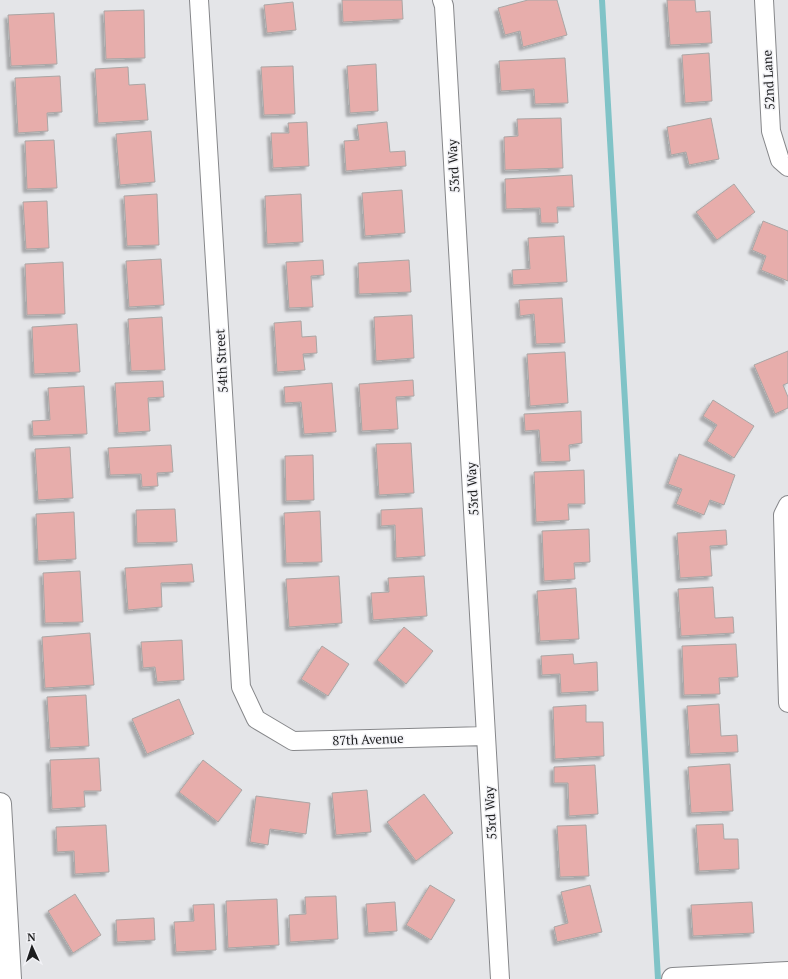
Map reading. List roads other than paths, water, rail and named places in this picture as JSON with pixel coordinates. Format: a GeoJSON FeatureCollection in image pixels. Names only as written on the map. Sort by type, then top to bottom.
{"type":"FeatureCollection","features":[{"type":"Feature","properties":{"kind":"street","name":"54th Street"},"geometry":{"type":"LineString","coordinates":[[199,0],[241,687],[256,719]]}},
{"type":"Feature","properties":{"kind":"street","name":"53rd Way"},"geometry":{"type":"LineString","coordinates":[[442,0],[500,979]]}},
{"type":"Feature","properties":{"kind":"street","name":"52nd Lane"},"geometry":{"type":"LineString","coordinates":[[764,0],[771,131],[784,163]]}},
{"type":"Feature","properties":{"kind":"street"},"geometry":{"type":"LineString","coordinates":[[788,505],[783,515],[788,703]]}},
{"type":"Feature","properties":{"kind":"street","name":"87th Avenue"},"geometry":{"type":"LineString","coordinates":[[256,719],[293,741],[486,736]]}},
{"type":"Feature","properties":{"kind":"street"},"geometry":{"type":"LineString","coordinates":[[0,804],[10,979]]}},
{"type":"Feature","properties":{"kind":"street"},"geometry":{"type":"LineString","coordinates":[[673,979],[788,973]]}},
{"type":"Feature","properties":{"kind":"waterway"},"geometry":{"type":"LineString","coordinates":[[602,0],[658,979]]}}]}
